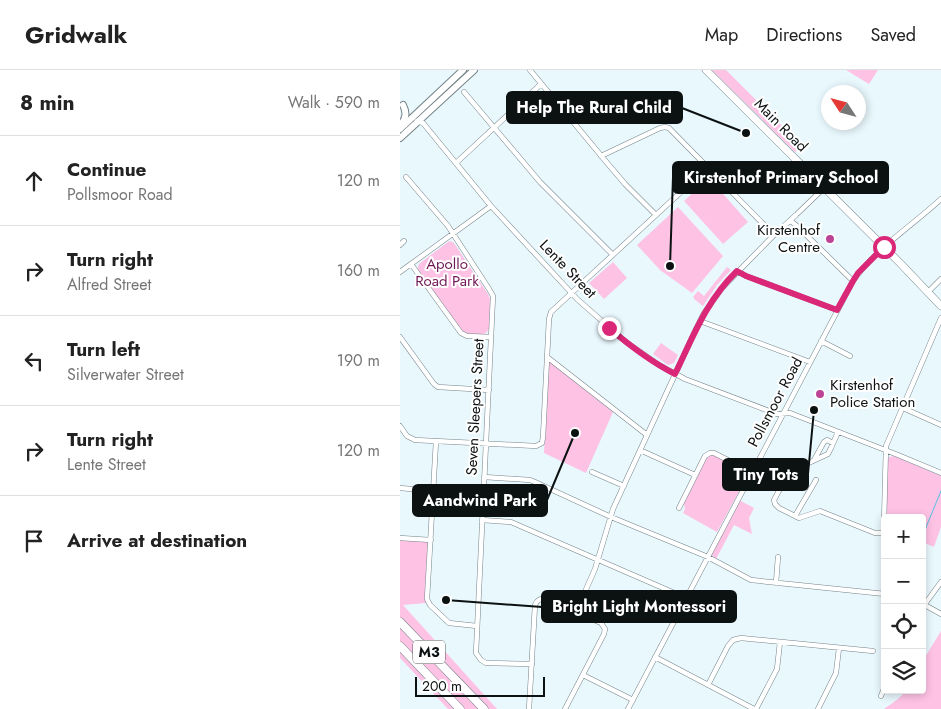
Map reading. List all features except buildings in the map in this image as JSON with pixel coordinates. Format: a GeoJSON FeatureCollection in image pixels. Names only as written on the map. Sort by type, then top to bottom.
{"type":"FeatureCollection","features":[{"type":"Feature","properties":{"kind":"highway","name":"M3"},"geometry":{"type":"LineString","coordinates":[[400,622],[484,709]]}},
{"type":"Feature","properties":{"kind":"highway","name":"M3"},"geometry":{"type":"LineString","coordinates":[[400,646],[460,709]]}},
{"type":"Feature","properties":{"kind":"main road"},"geometry":{"type":"LineString","coordinates":[[400,138],[463,70]]}},
{"type":"Feature","properties":{"kind":"main road"},"geometry":{"type":"LineString","coordinates":[[400,127],[419,118],[474,70]]}},
{"type":"Feature","properties":{"kind":"main road","name":"Main Road"},"geometry":{"type":"LineString","coordinates":[[706,70],[941,306]]}},
{"type":"Feature","properties":{"kind":"main road"},"geometry":{"type":"LineString","coordinates":[[400,127],[406,116],[403,106]]}},
{"type":"Feature","properties":{"kind":"street"},"geometry":{"type":"LineString","coordinates":[[530,70],[625,184],[656,215]]}},
{"type":"Feature","properties":{"kind":"street"},"geometry":{"type":"LineString","coordinates":[[456,163],[542,84]]}},
{"type":"Feature","properties":{"kind":"street"},"geometry":{"type":"LineString","coordinates":[[464,92],[540,182],[612,255]]}},
{"type":"Feature","properties":{"kind":"street","name":"Lente Street"},"geometry":{"type":"LineString","coordinates":[[419,118],[491,206],[571,293],[620,338],[659,365],[675,374],[777,414],[790,413],[941,473]]}},
{"type":"Feature","properties":{"kind":"street"},"geometry":{"type":"LineString","coordinates":[[601,156],[660,128],[667,127],[774,234]]}},
{"type":"Feature","properties":{"kind":"street"},"geometry":{"type":"LineString","coordinates":[[400,426],[413,440],[536,446],[542,443],[550,315],[553,309],[708,167]]}},
{"type":"Feature","properties":{"kind":"street","name":"Seven Sleepers Street"},"geometry":{"type":"LineString","coordinates":[[406,177],[452,234],[491,292],[493,300],[476,653],[484,662],[532,664]]}},
{"type":"Feature","properties":{"kind":"street"},"geometry":{"type":"LineString","coordinates":[[576,612],[598,560],[611,517],[624,486],[700,321],[716,296],[737,271],[824,188]]}},
{"type":"Feature","properties":{"kind":"street","name":"Pollsmoor Road"},"geometry":{"type":"LineString","coordinates":[[628,709],[853,281],[884,247],[941,199]]}},
{"type":"Feature","properties":{"kind":"street"},"geometry":{"type":"LineString","coordinates":[[400,272],[491,206]]}},
{"type":"Feature","properties":{"kind":"street"},"geometry":{"type":"LineString","coordinates":[[789,222],[797,226],[853,281]]}},
{"type":"Feature","properties":{"kind":"street"},"geometry":{"type":"LineString","coordinates":[[400,245],[404,241]]}},
{"type":"Feature","properties":{"kind":"street"},"geometry":{"type":"LineString","coordinates":[[411,264],[461,333],[467,336],[491,337]]}},
{"type":"Feature","properties":{"kind":"street"},"geometry":{"type":"LineString","coordinates":[[737,271],[837,310]]}},
{"type":"Feature","properties":{"kind":"street"},"geometry":{"type":"LineString","coordinates":[[928,292],[941,279]]}},
{"type":"Feature","properties":{"kind":"street"},"geometry":{"type":"LineString","coordinates":[[884,514],[886,446],[941,318]]}},
{"type":"Feature","properties":{"kind":"street"},"geometry":{"type":"LineString","coordinates":[[700,321],[810,362]]}},
{"type":"Feature","properties":{"kind":"street"},"geometry":{"type":"LineString","coordinates":[[400,337],[438,387],[488,390]]}},
{"type":"Feature","properties":{"kind":"street"},"geometry":{"type":"LineString","coordinates":[[821,341],[850,356]]}},
{"type":"Feature","properties":{"kind":"street"},"geometry":{"type":"LineString","coordinates":[[548,357],[647,435]]}},
{"type":"Feature","properties":{"kind":"street"},"geometry":{"type":"LineString","coordinates":[[902,408],[941,425]]}},
{"type":"Feature","properties":{"kind":"street"},"geometry":{"type":"LineString","coordinates":[[838,432],[828,454],[789,472],[774,500],[775,504],[779,508],[802,518],[820,511],[875,533],[881,532]]}},
{"type":"Feature","properties":{"kind":"street"},"geometry":{"type":"LineString","coordinates":[[814,460],[824,442],[827,440],[833,443]]}},
{"type":"Feature","properties":{"kind":"street"},"geometry":{"type":"LineString","coordinates":[[436,441],[428,602],[449,623],[477,626]]}},
{"type":"Feature","properties":{"kind":"street"},"geometry":{"type":"LineString","coordinates":[[640,450],[695,475]]}},
{"type":"Feature","properties":{"kind":"street"},"geometry":{"type":"LineString","coordinates":[[678,508],[705,456],[710,453],[714,453],[781,487]]}},
{"type":"Feature","properties":{"kind":"street"},"geometry":{"type":"LineString","coordinates":[[592,472],[624,486]]}},
{"type":"Feature","properties":{"kind":"street"},"geometry":{"type":"LineString","coordinates":[[484,477],[530,480],[611,517],[708,557],[751,580],[881,594]]}},
{"type":"Feature","properties":{"kind":"street"},"geometry":{"type":"LineString","coordinates":[[796,516],[816,480]]}},
{"type":"Feature","properties":{"kind":"street"},"geometry":{"type":"LineString","coordinates":[[400,488],[433,491]]}},
{"type":"Feature","properties":{"kind":"street"},"geometry":{"type":"LineString","coordinates":[[482,520],[510,522],[686,598]]}},
{"type":"Feature","properties":{"kind":"street"},"geometry":{"type":"LineString","coordinates":[[400,538],[430,540]]}},
{"type":"Feature","properties":{"kind":"street"},"geometry":{"type":"LineString","coordinates":[[776,582],[778,557]]}},
{"type":"Feature","properties":{"kind":"street"},"geometry":{"type":"LineString","coordinates":[[924,604],[941,582]]}},
{"type":"Feature","properties":{"kind":"street"},"geometry":{"type":"LineString","coordinates":[[529,709],[535,605],[541,599],[546,599],[601,623],[604,628],[604,634],[565,709]]}},
{"type":"Feature","properties":{"kind":"street"},"geometry":{"type":"LineString","coordinates":[[926,606],[941,614]]}},
{"type":"Feature","properties":{"kind":"street"},"geometry":{"type":"LineString","coordinates":[[708,685],[732,640],[741,638],[873,651]]}},
{"type":"Feature","properties":{"kind":"street"},"geometry":{"type":"LineString","coordinates":[[656,657],[755,709],[776,669],[780,642]]}},
{"type":"Feature","properties":{"kind":"street"},"geometry":{"type":"LineString","coordinates":[[818,709],[836,673],[839,648]]}},
{"type":"Feature","properties":{"kind":"street"},"geometry":{"type":"LineString","coordinates":[[583,675],[633,700]]}},
{"type":"Feature","properties":{"kind":"green space"},"geometry":{"type":"Polygon","coordinates":[[[712,70],[726,70],[802,146],[795,152],[712,70]]]}},
{"type":"Feature","properties":{"kind":"green space"},"geometry":{"type":"Polygon","coordinates":[[[846,70],[878,70],[869,84],[846,70]]]}},
{"type":"Feature","properties":{"kind":"green space"},"geometry":{"type":"Polygon","coordinates":[[[709,178],[748,222],[723,244],[684,201],[709,178]]]}},
{"type":"Feature","properties":{"kind":"green space"},"geometry":{"type":"Polygon","coordinates":[[[678,207],[723,256],[692,293],[660,270],[637,245],[678,207]]]}},
{"type":"Feature","properties":{"kind":"green space","name":"Apollo Road Park"},"geometry":{"type":"Polygon","coordinates":[[[450,241],[454,243],[490,299],[489,329],[484,334],[474,335],[462,332],[418,270],[420,263],[450,241]]]}},
{"type":"Feature","properties":{"kind":"green space"},"geometry":{"type":"Polygon","coordinates":[[[613,262],[627,278],[604,299],[589,283],[613,262]]]}},
{"type":"Feature","properties":{"kind":"green space"},"geometry":{"type":"Polygon","coordinates":[[[727,267],[731,270],[717,285],[703,306],[694,299],[693,297],[698,291],[704,296],[727,267]]]}},
{"type":"Feature","properties":{"kind":"green space"},"geometry":{"type":"Polygon","coordinates":[[[661,343],[678,355],[674,363],[668,365],[653,354],[661,343]]]}},
{"type":"Feature","properties":{"kind":"green space"},"geometry":{"type":"Polygon","coordinates":[[[549,361],[613,412],[586,473],[544,453],[549,361]]]}},
{"type":"Feature","properties":{"kind":"green space"},"geometry":{"type":"Polygon","coordinates":[[[714,455],[743,470],[747,477],[717,532],[683,513],[685,509],[684,503],[706,458],[714,455]]]}},
{"type":"Feature","properties":{"kind":"green space"},"geometry":{"type":"Polygon","coordinates":[[[894,456],[941,476],[941,527],[934,547],[926,544],[926,514],[886,514],[887,461],[889,457],[894,456]]]}},
{"type":"Feature","properties":{"kind":"green space"},"geometry":{"type":"Polygon","coordinates":[[[739,500],[754,508],[749,518],[752,534],[734,525],[716,559],[712,555],[713,551],[739,500]]]}},
{"type":"Feature","properties":{"kind":"green space"},"geometry":{"type":"Polygon","coordinates":[[[400,538],[431,540],[428,602],[403,605],[497,709],[448,709],[400,658],[400,538]]]}},
{"type":"Feature","properties":{"kind":"green space"},"geometry":{"type":"Polygon","coordinates":[[[941,631],[941,709],[884,709],[902,694],[926,694],[926,655],[941,631]]]}},
{"type":"Feature","properties":{"kind":"waterway"},"geometry":{"type":"LineString","coordinates":[[926,527],[941,491]]}},
{"type":"Feature","properties":{"kind":"place","name":"Help The Rural Child"},"geometry":{"type":"Point","coordinates":[746,133]}},
{"type":"Feature","properties":{"kind":"place","name":"Kirstenhof Centre"},"geometry":{"type":"Point","coordinates":[830,239]}},
{"type":"Feature","properties":{"kind":"place","name":"Kirstenhof Primary School"},"geometry":{"type":"Point","coordinates":[670,266]}},
{"type":"Feature","properties":{"kind":"place","name":"Kirstenhof Police Station"},"geometry":{"type":"Point","coordinates":[820,394]}},
{"type":"Feature","properties":{"kind":"place","name":"Tiny Tots"},"geometry":{"type":"Point","coordinates":[814,410]}},
{"type":"Feature","properties":{"kind":"place","name":"Aandwind Park"},"geometry":{"type":"Point","coordinates":[575,433]}},
{"type":"Feature","properties":{"kind":"place","name":"Bright Light Montessori"},"geometry":{"type":"Point","coordinates":[446,600]}},
{"type":"Feature","properties":{"kind":"route"},"geometry":{"type":"LineString","coordinates":[[609,328],[659,365],[675,374],[704,313],[723,286],[737,271],[837,310],[858,273],[884,247]]}}]}
